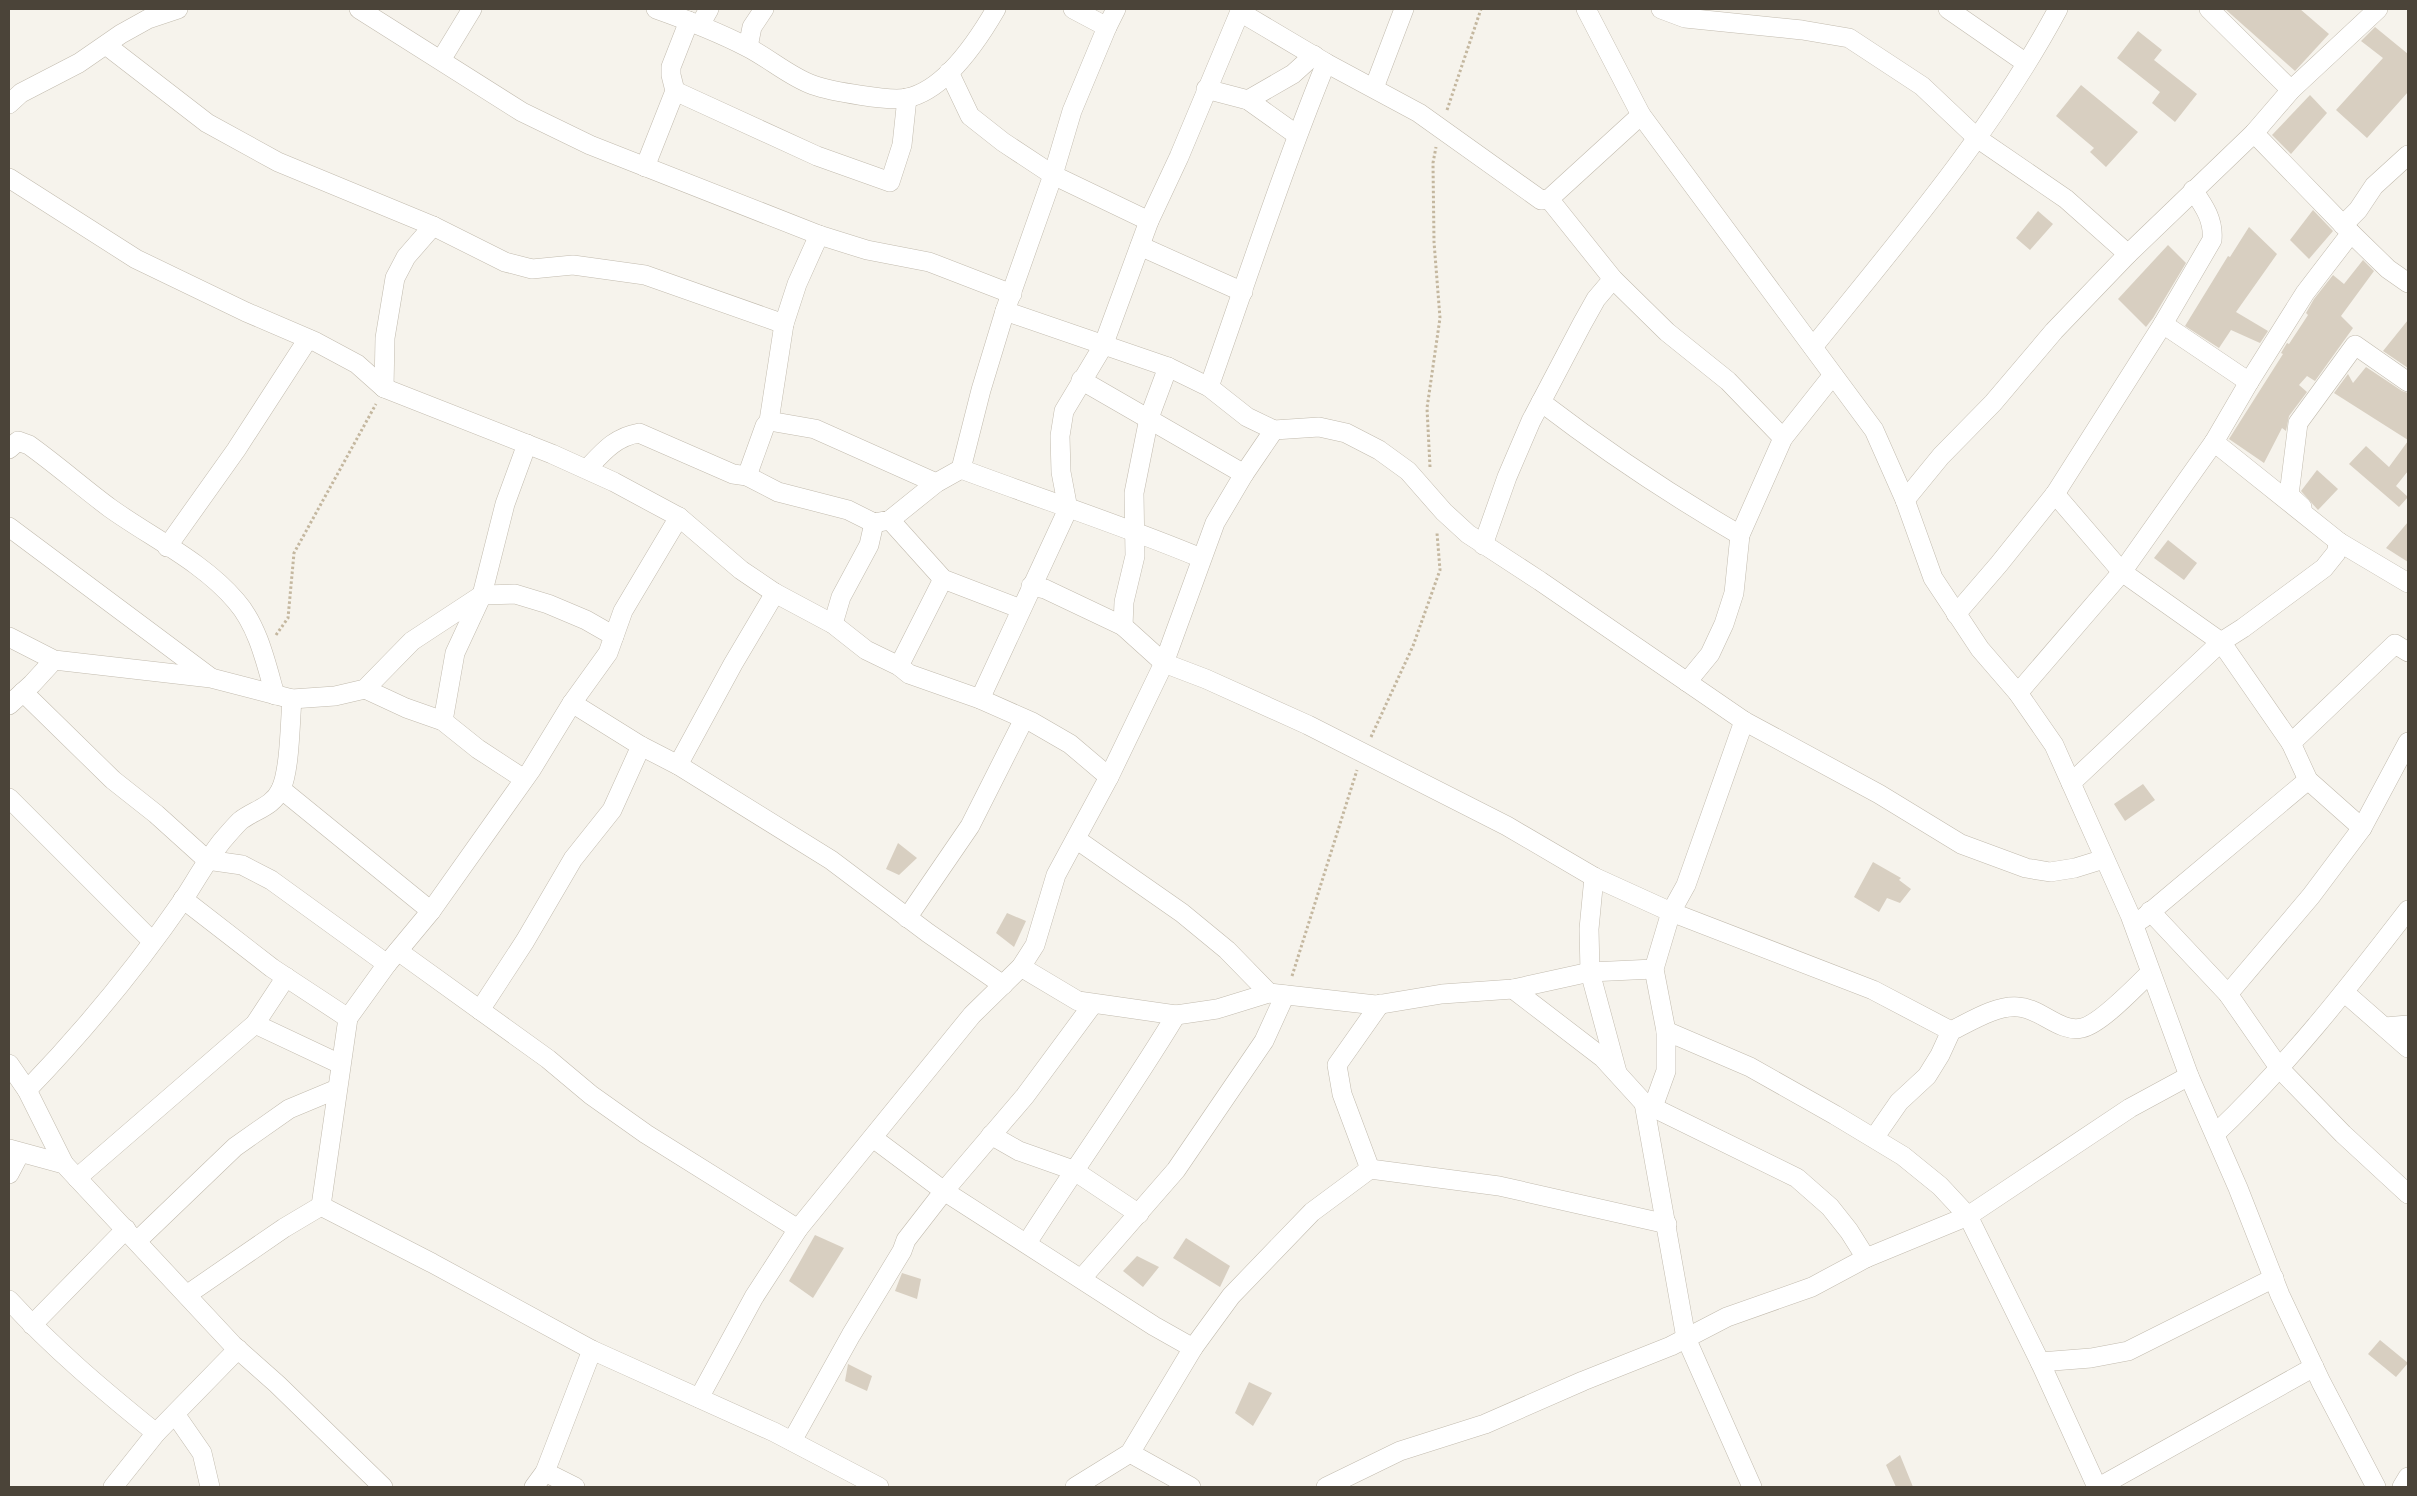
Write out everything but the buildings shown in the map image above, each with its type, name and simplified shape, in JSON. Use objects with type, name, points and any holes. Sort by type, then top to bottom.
[{"type":"street","points":[[9,104],[21,93],[79,63],[148,19],[178,9]]},
{"type":"street","points":[[359,9],[522,112],[590,145],[819,235],[867,250],[929,262],[1103,346],[1168,367],[1208,387],[1248,417],[1274,430],[1319,427],[1346,433],[1379,450],[1408,470],[1435,501],[1468,534],[1744,721],[1879,794],[1961,844],[2026,868],[2050,872],[2075,868],[2104,859]]},
{"type":"street","points":[[441,60],[472,9]]},
{"type":"street","points":[[656,9],[700,18],[813,85],[887,99],[907,98],[933,85],[949,72],[963,60],[982,34],[996,9]]},
{"type":"street","points":[[748,47],[752,27],[764,9]]},
{"type":"street","points":[[1073,9],[1107,27]]},
{"type":"street","points":[[961,470],[981,390],[1053,175],[1072,111],[1116,9]]},
{"type":"street","points":[[1374,88],[1404,9]]},
{"type":"street","points":[[1586,9],[1641,115],[1874,430],[1905,500],[1933,578],[1980,649],[2018,693],[2054,745],[2134,927],[2189,1076],[2274,1278],[2314,1367],[2376,1487]]},
{"type":"street","points":[[1661,9],[1685,18],[1802,30],[1849,38],[1922,86],[1977,138],[2066,199],[2128,254]]},
{"type":"street","points":[[1948,9],[2026,63]]},
{"type":"street","points":[[1813,347],[1899,242],[1977,138],[2026,63],[2058,9]]},
{"type":"street","points":[[2209,9],[2291,90]]},
{"type":"street","points":[[1905,500],[1941,456],[1993,403],[2054,331],[2128,254],[2254,133],[2291,90],[2378,9]]},
{"type":"street","points":[[980,699],[1020,608],[1068,509],[1061,472],[1060,436],[1064,411],[1103,346],[1149,220],[1179,157],[1241,10],[1320,59],[1419,113],[1530,194],[1541,200],[1549,199],[1641,115]]},
{"type":"street","points":[[645,167],[675,91],[671,67],[700,18]]},
{"type":"street","points":[[106,45],[214,128],[278,162],[433,226],[505,262],[532,270],[573,265],[645,275],[784,324]]},
{"type":"street","points":[[1248,100],[1320,59]]},
{"type":"street","points":[[1208,387],[1297,135],[1320,59]]},
{"type":"street","points":[[949,72],[970,116],[1003,142],[1053,175],[1149,220]]},
{"type":"street","points":[[1206,90],[1248,100],[1297,135]]},
{"type":"street","points":[[675,91],[817,156],[890,182],[902,145],[907,98]]},
{"type":"street","points":[[2254,133],[2388,269],[2408,282]]},
{"type":"street","points":[[2018,693],[2122,572],[2214,442],[2249,382],[2374,186],[2408,155]]},
{"type":"street","points":[[9,178],[136,259],[246,312],[308,338],[357,364],[384,388],[587,469],[679,517],[741,570],[775,593],[833,624],[866,650],[899,666],[909,674],[980,699],[1024,719],[1070,744],[1109,777]]},
{"type":"street","points":[[1956,614],[1999,564],[2054,494],[2163,324],[2212,240],[2214,227],[2207,211],[2193,190]]},
{"type":"street","points":[[1549,199],[1612,279],[1667,332],[1728,381],[1783,438]]},
{"type":"street","points":[[384,388],[385,338],[395,278],[406,258],[433,226]]},
{"type":"street","points":[[747,476],[765,426],[769,421],[784,324],[797,284],[819,235]]},
{"type":"street","points":[[1140,246],[1243,292]]},
{"type":"street","points":[[1483,544],[1507,477],[1541,402],[1596,299],[1612,279]]},
{"type":"street","points":[[2163,324],[2249,382]]},
{"type":"street","points":[[167,547],[236,450],[308,338]]},
{"type":"street","points":[[2339,542],[2289,495],[2298,423],[2355,345],[2408,382]]},
{"type":"street","points":[[1122,626],[1124,602],[1135,556],[1134,493],[1149,418],[1168,367]]},
{"type":"street","points":[[1687,682],[1710,654],[1724,624],[1734,593],[1740,535],[1783,438],[1833,375]]},
{"type":"street","points":[[1081,380],[1121,405],[1149,418],[1244,474]]},
{"type":"street","points":[[1541,402],[1616,458],[1683,502],[1740,535]]},
{"type":"street","points":[[769,421],[815,429],[936,483]]},
{"type":"street","points":[[699,1398],[754,1297],[798,1229],[972,1015],[1021,967],[1035,945],[1056,875],[1109,777],[1164,663],[1215,523],[1244,474],[1274,430]]},
{"type":"street","points":[[587,469],[609,445],[625,435],[639,433],[733,474],[747,476],[778,492],[882,521],[943,579],[1020,608]]},
{"type":"street","points":[[9,449],[18,441],[29,445],[110,508],[205,572],[237,601],[253,629],[284,697],[281,788],[272,802],[240,822],[207,860],[183,899],[78,1038],[27,1090]]},
{"type":"street","points":[[2214,442],[2339,542],[2408,583]]},
{"type":"street","points":[[443,721],[455,653],[482,595],[505,504],[527,444]]},
{"type":"street","points":[[833,624],[841,597],[882,521],[936,483],[961,470],[1068,509],[1135,530],[1201,558]]},
{"type":"street","points":[[2054,494],[2122,572],[2221,642],[2291,743],[2308,780],[2362,828]]},
{"type":"street","points":[[321,1206],[348,1018],[393,958],[431,912],[524,779],[572,703],[608,652],[623,611],[679,517]]},
{"type":"street","points":[[9,527],[211,678]]},
{"type":"street","points":[[2071,783],[2221,642],[2324,568],[2336,553],[2339,542]]},
{"type":"street","points":[[899,666],[943,579]]},
{"type":"street","points":[[1032,586],[1045,589],[1122,626],[1164,663],[1257,702],[1362,752],[1507,826],[1594,877],[1671,912],[1837,974],[1873,990],[1951,1031]]},
{"type":"street","points":[[678,765],[733,664],[775,593]]},
{"type":"street","points":[[9,638],[54,660],[211,678],[284,697],[335,696],[366,689],[412,641],[482,595],[515,594],[548,604],[586,620],[614,636]]},
{"type":"street","points":[[2291,743],[2395,644],[2408,652]]},
{"type":"street","points":[[9,705],[54,660]]},
{"type":"street","points":[[366,689],[406,708],[443,721],[478,749],[524,779]]},
{"type":"street","points":[[23,692],[113,780],[156,814],[207,860],[242,865],[271,880],[393,958],[480,1010],[548,1059],[591,1095],[646,1134],[798,1229]]},
{"type":"street","points":[[572,703],[641,746],[678,765],[831,860],[907,918],[1003,985]]},
{"type":"street","points":[[907,918],[970,826],[1024,719]]},
{"type":"street","points":[[1744,721],[1686,885],[1671,912],[1654,969],[1666,1032],[1666,1070],[1649,1105],[1686,1338],[1752,1487]]},
{"type":"street","points":[[2228,994],[2311,896],[2362,828],[2408,742]]},
{"type":"street","points":[[480,1010],[525,941],[573,859],[612,810],[641,746]]},
{"type":"street","points":[[2134,927],[2150,911],[2308,780]]},
{"type":"street","points":[[281,788],[431,912]]},
{"type":"street","points":[[9,798],[152,941]]},
{"type":"street","points":[[1076,839],[1182,913],[1277,994]]},
{"type":"street","points":[[1594,877],[1589,930],[1590,972],[1618,1073]]},
{"type":"street","points":[[183,899],[286,977],[348,1018]]},
{"type":"street","points":[[2214,1134],[2280,1069],[2344,992],[2408,910]]},
{"type":"street","points":[[2150,911],[2228,994],[2280,1069],[2343,1134],[2408,1194]]},
{"type":"street","points":[[1021,967],[1078,1001],[1176,1015],[1217,1009],[1277,994],[1380,1004],[1442,994],[1513,989],[1590,972],[1654,969]]},
{"type":"street","points":[[1874,1138],[1900,1102],[1927,1076],[1940,1055],[1951,1031],[1986,1015],[2013,1007],[2030,1009],[2064,1027],[2083,1028],[2091,1026],[2150,973]]},
{"type":"street","points":[[78,1178],[255,1024],[286,977]]},
{"type":"street","points":[[1513,989],[1603,1058],[1649,1105],[1796,1178],[1830,1207],[1849,1231],[1866,1258]]},
{"type":"street","points":[[2344,992],[2408,1048]]},
{"type":"street","points":[[1082,1278],[1176,1170],[1220,1102],[1242,1076],[1264,1041],[1277,994]]},
{"type":"street","points":[[792,1441],[902,1251],[906,1240],[944,1191],[1025,1096],[1092,1004]]},
{"type":"street","points":[[1370,1169],[1342,1094],[1337,1065],[1380,1004]]},
{"type":"street","points":[[1028,1243],[1073,1170],[1136,1082],[1176,1015]]},
{"type":"street","points":[[255,1024],[340,1064]]},
{"type":"street","points":[[2385,1027],[2408,1025]]},
{"type":"street","points":[[1666,1032],[1750,1067],[1903,1156],[1940,1186],[1968,1216],[2040,1362],[2098,1487],[2314,1367]]},
{"type":"street","points":[[9,1064],[27,1090],[64,1164],[238,1349],[277,1384],[381,1487]]},
{"type":"street","points":[[1326,1487],[1400,1450],[1485,1424],[1686,1338],[1727,1317],[1812,1287],[1866,1258],[1968,1216],[2130,1108],[2189,1076]]},
{"type":"street","points":[[32,1325],[132,1235],[235,1147],[289,1109],[337,1089]]},
{"type":"street","points":[[991,1135],[1018,1151],[1073,1170],[1139,1214]]},
{"type":"street","points":[[873,1138],[944,1191],[1028,1243],[1154,1326],[1193,1348]]},
{"type":"street","points":[[9,1174],[14,1151],[64,1164]]},
{"type":"street","points":[[1074,1487],[1130,1454],[1193,1348],[1231,1296],[1312,1212],[1370,1169],[1499,1186],[1667,1224]]},
{"type":"street","points":[[923,1174],[960,1172]]},
{"type":"street","points":[[188,1294],[284,1228],[321,1206]]},
{"type":"street","points":[[321,1206],[432,1263],[592,1350],[792,1441],[879,1487]]},
{"type":"street","points":[[2040,1362],[2091,1358],[2128,1350],[2274,1278]]},
{"type":"street","points":[[9,1300],[32,1325],[88,1378],[156,1433]]},
{"type":"street","points":[[113,1487],[156,1433],[238,1349]]},
{"type":"street","points":[[534,1487],[544,1472],[592,1350]]},
{"type":"street","points":[[175,1414],[202,1453],[210,1487]]},
{"type":"street","points":[[1130,1454],[1191,1487]]},
{"type":"street","points":[[544,1472],[575,1487]]},
{"type":"street","points":[[2402,1487],[2408,1478]]},
{"type":"path","points":[[1277,994],[1300,956],[1362,752],[1374,732],[1413,646],[1440,570],[1435,501],[1430,477],[1427,408],[1440,318],[1434,242],[1433,163],[1440,128],[1480,9]]},
{"type":"path","points":[[264,655],[288,618],[294,553],[352,452],[384,388]]}]
